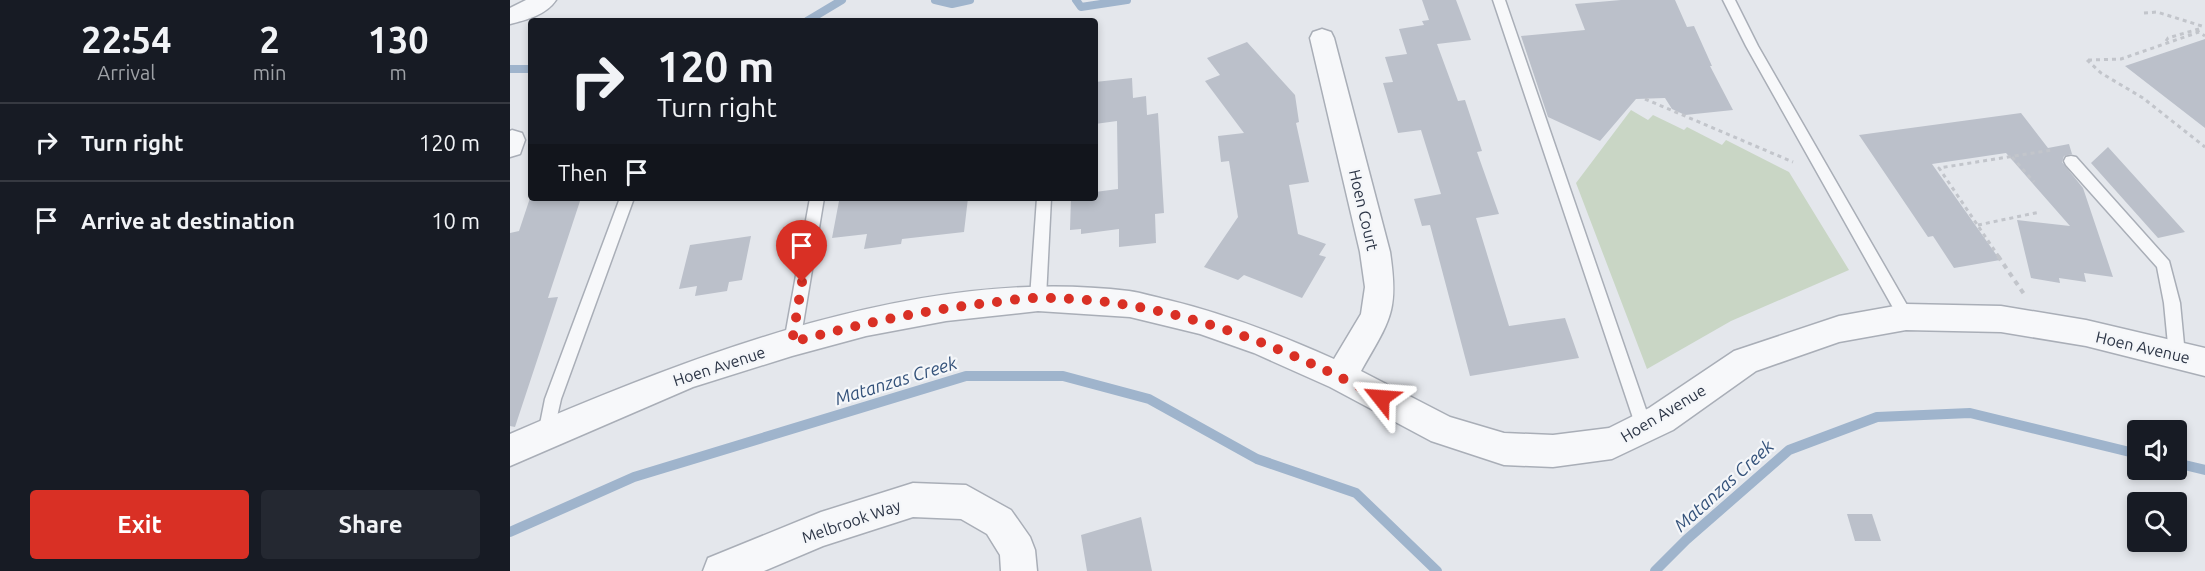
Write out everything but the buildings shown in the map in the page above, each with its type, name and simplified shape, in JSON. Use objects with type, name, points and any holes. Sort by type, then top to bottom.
[{"type":"street","points":[[510,16],[525,12],[544,0]]},
{"type":"street","name":"Hoen Court","points":[[1322,38],[1375,252],[1380,287],[1376,316],[1341,377]]},
{"type":"street","name":"Hoen Avenue","points":[[510,450],[688,375],[792,342],[866,323],[946,308],[1038,298],[1130,304],[1200,321],[1263,342],[1341,377],[1443,430],[1504,449],[1553,451],[1612,443],[1661,418],[1745,361],[1839,328],[1906,317],[2001,319],[2086,333],[2191,358]]},
{"type":"street","name":"Melbrook Way","points":[[721,571],[821,529],[913,500],[966,502],[999,522],[1017,550],[1019,571]]},
{"type":"lane","points":[[1499,0],[1644,427]]},
{"type":"lane","points":[[1729,0],[1906,317]]},
{"type":"lane","points":[[2071,161],[2164,265],[2191,358]]},
{"type":"lane","points":[[546,434],[553,399],[626,201]]},
{"type":"lane","points":[[792,342],[816,201]]},
{"type":"lane","points":[[1038,298],[1044,201]]},
{"type":"path","points":[[2144,14],[2157,12],[2204,27]]},
{"type":"path","points":[[2188,23],[2188,32]]},
{"type":"path","points":[[2170,42],[2166,41],[2168,38],[2204,27]]},
{"type":"path","points":[[2205,36],[2199,32],[2121,58],[2087,60],[2100,73],[2143,98],[2205,147]]},
{"type":"path","points":[[1645,99],[1826,176]]},
{"type":"path","points":[[2024,294],[1939,168],[2060,150]]},
{"type":"path","points":[[2012,157],[2034,182]]},
{"type":"path","points":[[1978,225],[2040,212]]},
{"type":"green space","points":[[1631,110],[1648,120],[1653,115],[1684,130],[1687,127],[1722,145],[1726,140],[1789,172],[1849,270],[1731,321],[1647,369],[1576,183]]},
{"type":"waterway","points":[[812,18],[842,0]]},
{"type":"waterway","points":[[935,0],[952,4],[970,0]]},
{"type":"waterway","points":[[1076,0],[1081,7],[1127,0]]},
{"type":"waterway","points":[[510,69],[528,69]]},
{"type":"waterway","name":"Matanzas Creek","points":[[510,532],[634,477],[966,376],[1063,376],[1149,399],[1257,459],[1356,493],[1437,571]]},
{"type":"waterway","name":"Matanzas Creek","points":[[1655,571],[1686,540],[1789,450],[1877,417],[1970,413],[2127,451]]},
{"type":"waterway","name":"Matanzas Creek","points":[[2187,466],[2205,470]]},
{"type":"route","points":[[802,282],[792,342],[866,323],[946,308],[1038,298],[1130,304],[1200,321],[1263,342],[1341,377],[1381,398]]}]
